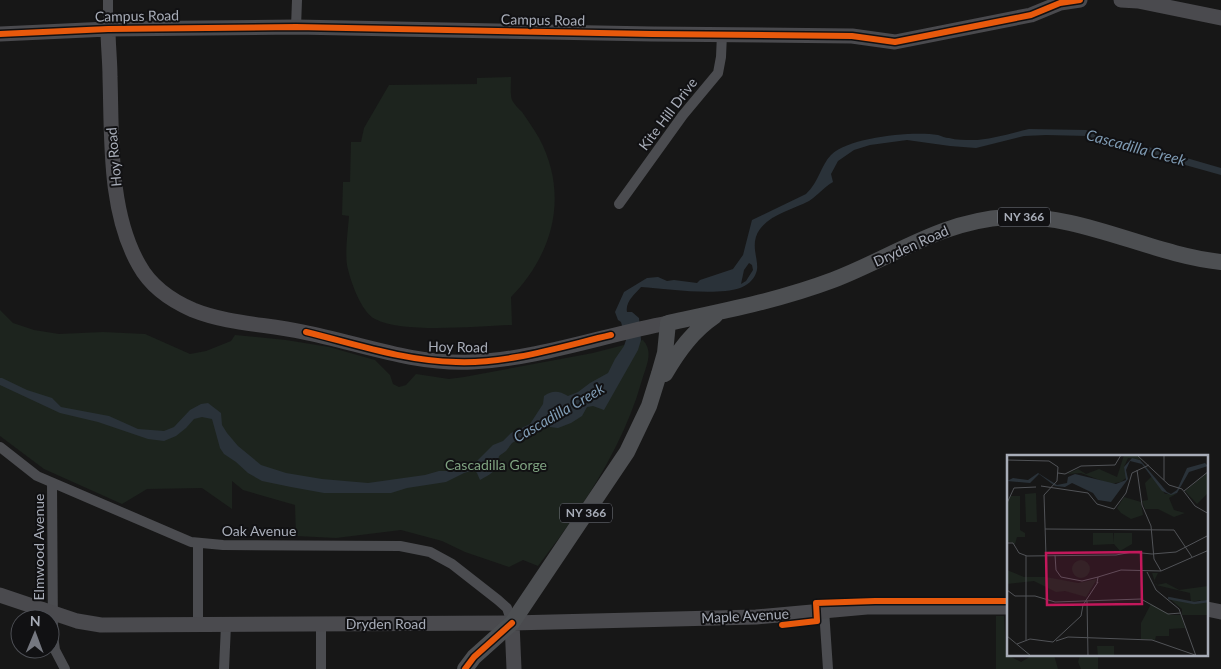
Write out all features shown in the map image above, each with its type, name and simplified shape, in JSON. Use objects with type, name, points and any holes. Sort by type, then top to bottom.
[{"type":"main road","name":"Dryden Road","points":[[651,399],[665,353],[668,323],[767,300],[824,283],[866,266],[934,233],[982,220],[1007,217],[1056,219],[1082,224],[1160,249],[1221,262]]},
{"type":"main road","name":"Dryden Road","points":[[512,623],[627,452],[651,399],[683,345],[696,330],[721,311]]},
{"type":"main road","name":"NY 366","points":[[465,669],[474,657],[512,623]]},
{"type":"street","points":[[108,0],[108,28]]},
{"type":"street","points":[[296,27],[297,0]]},
{"type":"street","name":"Campus Road","points":[[0,34],[108,28],[296,27],[856,36],[899,42],[1031,15],[1060,3],[1080,0]]},
{"type":"street","points":[[1121,0],[1138,1],[1221,18]]},
{"type":"street","name":"Hoy Road","points":[[108,28],[116,194],[127,237],[139,265],[155,287],[166,296],[193,310],[219,318],[240,323],[286,328],[404,357],[438,361],[473,362],[506,359],[668,323]]},
{"type":"street","name":"Kite Hill Drive","points":[[619,204],[683,115],[718,73],[722,34]]},
{"type":"street","name":"Oak Avenue","points":[[0,447],[37,476],[183,540],[198,544],[400,546],[418,549],[440,557],[452,564],[498,600],[507,608],[512,623]]},
{"type":"street","name":"Elmwood Avenue","points":[[52,483],[53,609]]},
{"type":"street","points":[[198,544],[198,624]]},
{"type":"street","name":"Dryden Road","points":[[0,595],[44,609]]},
{"type":"street","name":"Maple Avenue","points":[[512,623],[756,617],[824,610],[896,606],[1007,607]]},
{"type":"street","points":[[1208,609],[1221,612]]},
{"type":"street","points":[[824,610],[828,669]]},
{"type":"street","name":"Dryden Road","points":[[60,615],[77,621],[101,625],[512,623]]},
{"type":"street","points":[[512,623],[514,669]]},
{"type":"street","points":[[224,669],[226,624]]},
{"type":"street","points":[[321,624],[321,669]]},
{"type":"green space","points":[[511,77],[512,100],[537,135],[548,159],[555,201],[547,242],[526,280],[511,297],[512,325],[422,328],[388,324],[375,319],[365,310],[361,303],[353,287],[347,265],[346,247],[349,216],[342,215],[343,182],[350,182],[351,142],[361,142],[364,128],[389,85],[477,84],[477,78]]},
{"type":"green space","name":"Cascadilla Gorge","points":[[0,310],[13,323],[34,330],[59,334],[103,332],[145,334],[190,354],[206,351],[231,341],[235,335],[329,347],[375,360],[390,375],[393,384],[399,387],[406,385],[416,374],[449,379],[464,377],[593,353],[643,340],[649,354],[634,405],[624,430],[599,478],[570,523],[538,566],[523,560],[509,567],[465,552],[442,541],[401,530],[336,538],[296,536],[295,505],[243,490],[232,481],[232,509],[202,488],[147,489],[122,504],[44,469],[0,436]]},
{"type":"green space","points":[[996,616],[1004,616],[1007,656],[1021,662],[1031,656],[1054,656],[1058,669],[996,669]]},
{"type":"green space","points":[[1080,656],[1098,656],[1098,669],[1081,669],[1078,662]]},
{"type":"water","name":"Cascadilla Creek","points":[[1029,129],[1086,130],[1113,141],[1152,148],[1221,168],[1221,175],[1178,163],[1137,148],[1115,147],[1088,136],[1024,136],[976,148],[907,140],[870,145],[854,150],[838,161],[831,174],[833,182],[809,201],[770,219],[760,229],[755,241],[756,273],[745,286],[718,292],[641,287],[631,298],[627,308],[627,312],[632,312],[639,318],[641,340],[638,350],[604,410],[593,406],[587,407],[582,416],[571,423],[558,428],[543,426],[531,432],[512,443],[499,456],[497,466],[493,471],[480,480],[474,470],[446,482],[407,488],[391,493],[324,493],[291,487],[262,481],[248,473],[224,454],[220,448],[212,419],[202,417],[194,419],[176,436],[164,441],[148,439],[98,422],[60,413],[0,385],[0,378],[2,378],[27,390],[52,398],[61,407],[109,416],[138,429],[164,431],[174,427],[190,410],[201,404],[208,403],[221,413],[222,425],[238,446],[261,465],[286,473],[322,479],[368,483],[425,475],[439,471],[450,471],[477,461],[493,445],[503,441],[511,433],[530,424],[543,404],[544,396],[556,392],[568,396],[578,392],[608,373],[626,340],[621,322],[618,320],[615,312],[624,292],[647,278],[658,277],[667,281],[697,283],[700,280],[733,269],[743,255],[752,220],[806,194],[831,155],[840,149],[866,140],[898,135],[927,134],[946,138],[979,140]],"holes":[[[749,263],[752,265],[753,270],[746,281],[741,284],[744,270]]]},
{"type":"cycle path","points":[[0,34],[108,29],[296,27],[852,36],[895,42],[1031,15],[1060,3],[1080,0]]},
{"type":"cycle path","points":[[306,332],[418,359],[456,362],[514,358],[611,335]]},
{"type":"cycle path","points":[[782,625],[817,621],[816,603],[1007,601]]},
{"type":"cycle path","points":[[465,669],[474,657],[512,623]]}]
